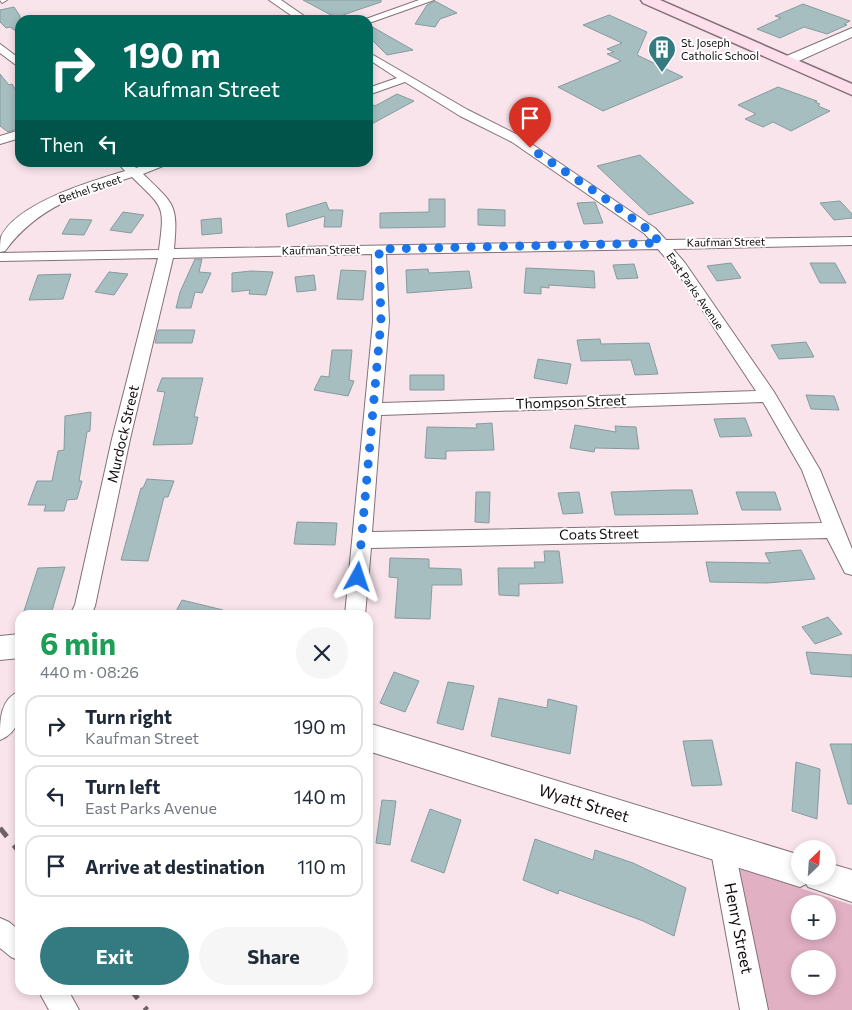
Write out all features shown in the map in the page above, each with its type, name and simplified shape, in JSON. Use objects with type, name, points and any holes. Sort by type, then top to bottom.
[{"type":"main road","points":[[648,0],[852,90]]},
{"type":"street","points":[[274,0],[297,15]]},
{"type":"street","points":[[373,18],[429,0]]},
{"type":"street","points":[[787,61],[852,32]]},
{"type":"street","points":[[0,47],[15,60]]},
{"type":"street","name":"East Parks Avenue","points":[[373,58],[464,113],[516,139],[650,231],[680,266],[768,396],[811,470],[850,561]]},
{"type":"street","points":[[0,66],[15,64]]},
{"type":"street","points":[[373,90],[407,78]]},
{"type":"street","points":[[0,140],[15,136]]},
{"type":"street","name":"Murdock Street","points":[[83,610],[121,440],[167,253],[170,210],[166,203],[128,167]]},
{"type":"street","name":"Bethel Street","points":[[0,248],[12,229],[47,204],[71,194],[153,167]]},
{"type":"street","name":"Kaufman Street","points":[[0,257],[660,243],[852,241]]},
{"type":"street","points":[[355,610],[381,321],[379,249]]},
{"type":"street","name":"Thompson Street","points":[[373,409],[768,396]]},
{"type":"street","name":"Coats Street","points":[[362,540],[836,530]]},
{"type":"street","points":[[0,648],[15,646]]},
{"type":"street","points":[[0,729],[15,707]]},
{"type":"street","name":"Wyatt Street","points":[[373,739],[791,868]]},
{"type":"street","name":"Henry Street","points":[[722,846],[742,940],[754,1010]]},
{"type":"street","points":[[836,881],[852,886]]},
{"type":"street","points":[[0,931],[15,944]]},
{"type":"street","points":[[55,995],[65,1010]]},
{"type":"shaded area","points":[[742,869],[821,895],[791,895],[791,940],[836,940],[836,900],[852,905],[852,1010],[764,1010],[736,870]]},
{"type":"building","points":[[303,0],[381,0],[381,2],[343,15],[331,15]]},
{"type":"building","points":[[435,1],[457,13],[440,19],[435,27],[415,24],[427,5]]},
{"type":"building","points":[[803,4],[850,21],[844,24],[847,25],[827,34],[804,27],[780,38],[757,29],[781,18],[775,16]]},
{"type":"building","points":[[14,7],[19,15],[15,15],[15,30],[10,27],[6,28],[0,22],[0,10]]},
{"type":"building","points":[[609,15],[647,32],[637,55],[683,77],[603,111],[558,87],[621,61],[607,54],[614,52],[607,49],[622,43],[583,25]]},
{"type":"building","points":[[373,27],[413,50],[387,55],[373,41]]},
{"type":"building","points":[[0,74],[15,89],[15,130],[8,132],[0,126]]},
{"type":"building","points":[[778,87],[817,101],[815,102],[820,104],[818,106],[830,111],[791,131],[773,122],[763,127],[745,119],[756,114],[738,105]]},
{"type":"building","points":[[397,94],[414,101],[373,123],[373,105],[375,106]]},
{"type":"building","points":[[640,155],[694,203],[649,215],[597,166]]},
{"type":"building","points":[[429,199],[445,199],[445,227],[380,228],[380,213],[429,212]]},
{"type":"building","points":[[840,201],[852,214],[852,218],[834,220],[820,203]]},
{"type":"building","points":[[326,202],[329,210],[343,210],[341,227],[324,227],[325,216],[288,227],[286,214]]},
{"type":"building","points":[[595,202],[603,223],[584,224],[577,203]]},
{"type":"building","points":[[478,209],[505,210],[505,226],[478,225]]},
{"type":"building","points":[[123,212],[144,215],[131,233],[110,230]]},
{"type":"building","points":[[221,218],[222,233],[202,235],[201,220]]},
{"type":"building","points":[[70,219],[92,220],[84,235],[62,234]]},
{"type":"building","points":[[195,259],[202,259],[199,272],[211,273],[202,293],[195,292],[191,308],[176,308],[180,292]]},
{"type":"building","points":[[731,263],[741,278],[717,281],[707,266]]},
{"type":"building","points":[[810,263],[835,263],[846,283],[820,283]]},
{"type":"building","points":[[634,264],[638,278],[617,279],[613,265]]},
{"type":"building","points":[[526,268],[594,271],[595,288],[549,285],[549,288],[541,287],[541,294],[524,293]]},
{"type":"building","points":[[428,269],[429,273],[469,271],[472,288],[407,293],[406,270]]},
{"type":"building","points":[[341,270],[366,271],[363,300],[337,299]]},
{"type":"building","points":[[251,271],[273,272],[266,295],[249,294],[250,290],[232,292],[232,273]]},
{"type":"building","points":[[109,272],[128,274],[114,295],[95,292]]},
{"type":"building","points":[[71,274],[63,299],[29,300],[38,275]]},
{"type":"building","points":[[314,275],[316,290],[297,292],[295,277]]},
{"type":"building","points":[[158,330],[195,330],[192,343],[155,343]]},
{"type":"building","points":[[600,339],[601,344],[649,343],[658,374],[635,375],[631,360],[581,361],[577,340]]},
{"type":"building","points":[[806,342],[814,357],[779,359],[771,345]]},
{"type":"building","points":[[332,350],[352,350],[349,380],[354,381],[348,396],[314,390],[321,376],[329,377]]},
{"type":"building","points":[[538,359],[571,364],[567,384],[534,378]]},
{"type":"building","points":[[410,375],[444,375],[444,390],[410,390]]},
{"type":"building","points":[[162,378],[203,378],[194,417],[198,417],[192,444],[153,445],[165,392],[157,391]]},
{"type":"building","points":[[806,395],[834,396],[839,410],[811,409]]},
{"type":"building","points":[[91,412],[90,431],[87,432],[79,481],[82,481],[77,499],[67,500],[64,511],[44,511],[46,505],[28,505],[37,481],[52,481],[58,451],[64,450],[65,416]]},
{"type":"building","points":[[745,418],[752,436],[720,437],[714,419]]},
{"type":"building","points":[[492,423],[494,450],[446,451],[446,459],[425,458],[427,427],[477,428],[476,424]]},
{"type":"building","points":[[575,425],[616,432],[615,426],[636,427],[639,449],[595,448],[594,452],[570,448]]},
{"type":"building","points":[[147,479],[174,481],[168,497],[164,497],[148,561],[121,560],[141,488],[143,488]]},
{"type":"building","points":[[692,490],[698,514],[615,515],[611,492]]},
{"type":"building","points":[[476,492],[490,492],[489,523],[475,522]]},
{"type":"building","points":[[579,492],[583,513],[563,514],[558,493]]},
{"type":"building","points":[[736,492],[775,492],[781,510],[742,510]]},
{"type":"building","points":[[297,522],[337,523],[335,545],[294,544]]},
{"type":"building","points":[[801,550],[815,579],[767,583],[710,582],[706,562],[770,563],[765,553]]},
{"type":"building","points":[[544,551],[559,551],[563,583],[519,584],[519,596],[499,595],[498,568],[535,568],[534,562],[545,562]]},
{"type":"building","points":[[390,558],[429,559],[429,568],[461,569],[462,585],[432,585],[430,619],[395,618],[398,578],[389,577]]},
{"type":"building","points":[[65,567],[52,610],[24,610],[38,568]]},
{"type":"building","points":[[182,600],[223,610],[177,610]]},
{"type":"building","points":[[828,617],[842,634],[815,644],[802,627]]},
{"type":"building","points":[[806,652],[852,655],[852,677],[811,674]]},
{"type":"building","points":[[394,672],[419,681],[405,712],[380,703]]},
{"type":"building","points":[[448,682],[474,686],[463,730],[437,723]]},
{"type":"building","points":[[499,698],[547,708],[548,699],[577,706],[570,754],[491,736]]},
{"type":"building","points":[[712,740],[722,785],[692,786],[683,741]]},
{"type":"building","points":[[830,744],[852,744],[852,804],[848,804]]},
{"type":"building","points":[[796,762],[820,769],[817,819],[792,811]]},
{"type":"building","points":[[382,800],[396,801],[390,845],[376,843]]},
{"type":"building","points":[[430,809],[461,820],[444,873],[411,861]]},
{"type":"building","points":[[535,839],[593,860],[595,850],[633,863],[686,888],[674,936],[643,921],[559,890],[558,894],[523,880]]},
{"type":"railway","points":[[0,828],[15,847]]},
{"type":"railway","points":[[135,995],[147,1010]]},
{"type":"place","name":"St. Joseph Catholic School","points":[[662,73]]},
{"type":"route","points":[[358,577],[381,321],[379,249],[660,243],[650,231],[530,148]]}]
